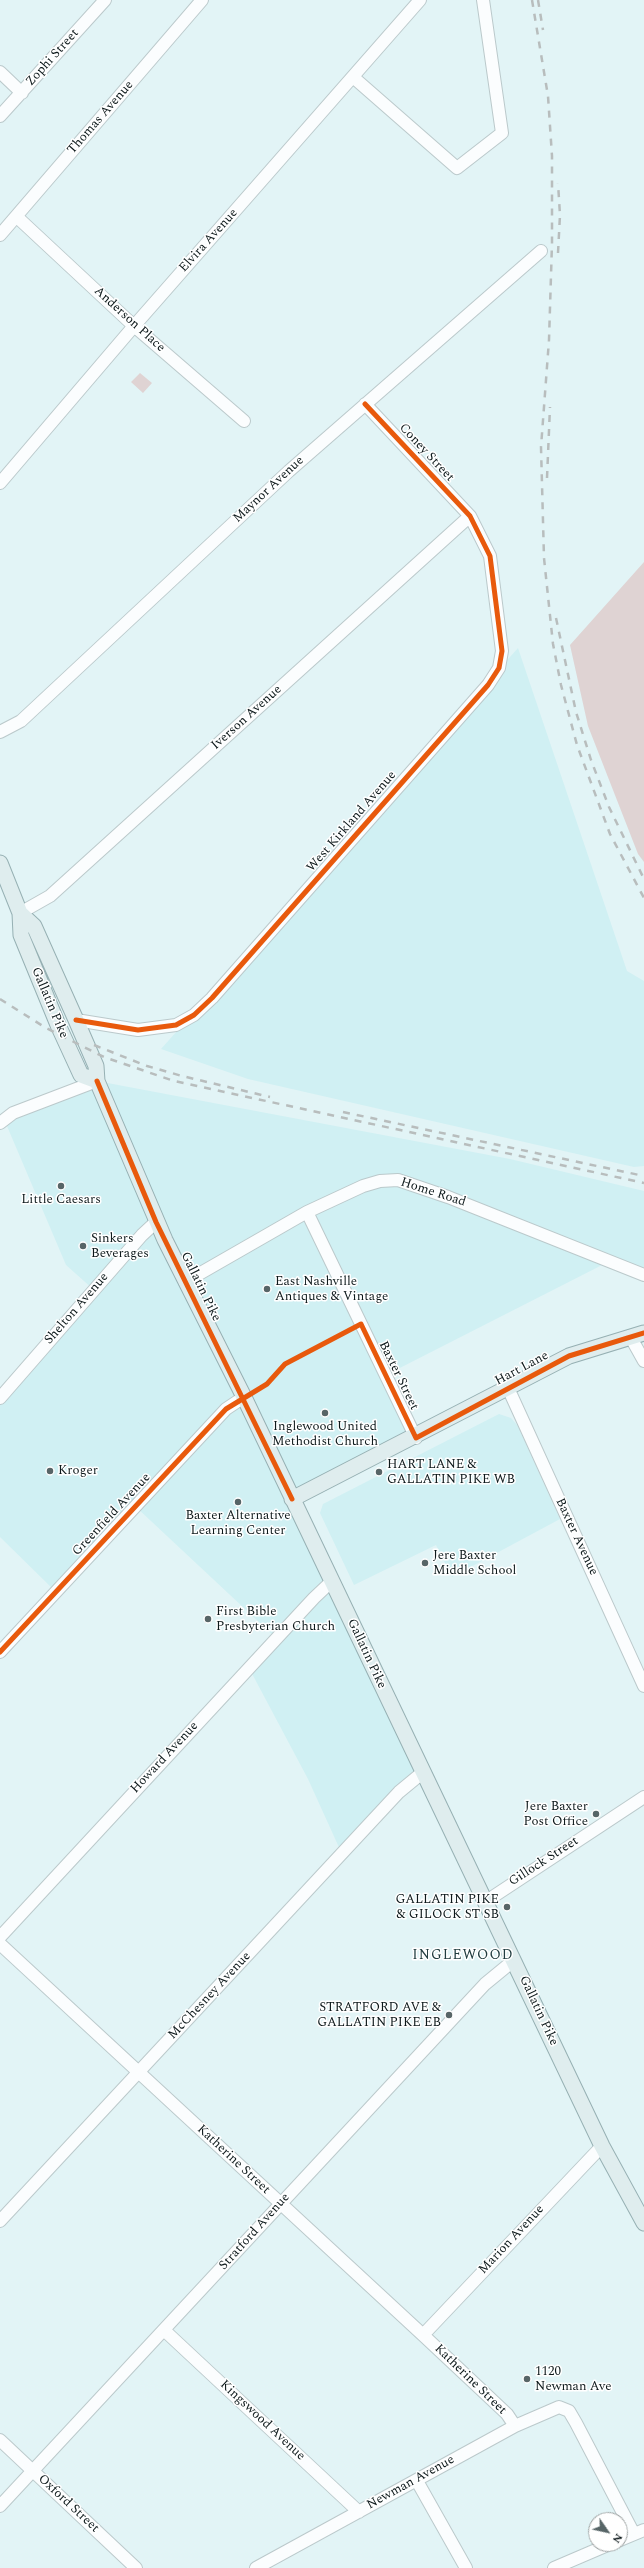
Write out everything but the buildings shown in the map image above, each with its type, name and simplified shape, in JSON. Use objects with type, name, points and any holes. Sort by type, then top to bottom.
[{"type":"main road","name":"Gallatin Pike","points":[[0,863],[20,913],[21,935],[58,1025],[81,1075],[96,1081]]},
{"type":"main road","name":"Gallatin Pike","points":[[20,913],[34,926],[76,1020],[96,1066],[96,1081],[156,1222],[244,1397],[422,1773],[602,2146],[643,2219]]},
{"type":"main road","name":"Hart Lane","points":[[292,1499],[416,1438],[569,1356],[637,1335]]},
{"type":"street","name":"Zophi Street","points":[[0,116],[105,0]]},
{"type":"street","name":"Thomas Avenue","points":[[0,235],[202,0]]},
{"type":"street","name":"Elvira Avenue","points":[[0,483],[134,326],[420,0]]},
{"type":"street","points":[[353,77],[457,168],[502,132],[483,0]]},
{"type":"street","points":[[0,72],[22,93]]},
{"type":"street","name":"Anderson Place","points":[[16,217],[134,326],[244,421]]},
{"type":"street","name":"Maynor Avenue","points":[[0,732],[21,721],[289,471],[541,251]]},
{"type":"street","name":"Coney Street","points":[[365,404],[470,516]]},
{"type":"street","name":"Iverson Avenue","points":[[20,913],[50,896],[470,516]]},
{"type":"street","name":"West Kirkland Avenue","points":[[76,1020],[138,1030],[176,1025],[194,1015],[217,992],[488,685],[498,668],[502,650],[490,556],[470,516]]},
{"type":"street","points":[[0,1123],[12,1113],[96,1081]]},
{"type":"street","name":"Home Road","points":[[185,1282],[307,1212],[364,1186],[380,1181],[398,1180],[448,1197],[644,1274]]},
{"type":"street","name":"Baxter Street","points":[[307,1212],[416,1438]]},
{"type":"street","name":"Shelton Avenue","points":[[0,1398],[142,1235],[156,1222]]},
{"type":"street","points":[[637,1335],[644,1361]]},
{"type":"street","name":"Baxter Avenue","points":[[508,1388],[644,1686]]},
{"type":"street","name":"Greenfield Avenue","points":[[0,1652],[226,1409],[244,1397]]},
{"type":"street","name":"Howard Avenue","points":[[0,1937],[309,1603],[332,1581]]},
{"type":"street","name":"McChesney Avenue","points":[[0,2221],[399,1792],[422,1773]]},
{"type":"street","name":"Gillock Street","points":[[485,1902],[644,1797]]},
{"type":"street","name":"Katherine Street","points":[[0,1944],[423,2335],[507,2414],[515,2426]]},
{"type":"street","name":"Stratford Avenue","points":[[0,2506],[165,2331],[280,2204],[485,1984],[514,1961]]},
{"type":"street","name":"Marion Avenue","points":[[423,2335],[602,2146]]},
{"type":"street","name":"Kingswood Avenue","points":[[165,2331],[359,2512]]},
{"type":"street","name":"Newman Avenue","points":[[256,2568],[515,2426],[559,2407],[569,2411],[639,2532]]},
{"type":"street","name":"Oxford Street","points":[[0,2440],[136,2568]]},
{"type":"street","points":[[417,2480],[466,2568]]},
{"type":"street","points":[[628,2537],[639,2532]]},
{"type":"street","points":[[554,2568],[591,2552]]},
{"type":"shaded area","points":[[140,373],[152,383],[143,393],[131,382]]},
{"type":"shaded area","points":[[644,562],[644,862],[638,854],[588,726],[570,645]]},
{"type":"shaded area","points":[[518,648],[627,971],[644,981],[644,1166],[634,1167],[248,1079],[161,1049]]},
{"type":"shaded area","points":[[97,1081],[510,1159],[644,1191],[644,1275],[610,1261],[386,1375],[416,1438],[292,1499],[422,1773],[342,1854],[308,1779],[249,1668],[276,1638],[136,1507],[56,1592],[0,1537],[0,1398],[94,1290],[66,1265],[4,1119]]},
{"type":"shaded area","points":[[499,1414],[511,1418],[518,1426],[560,1519],[452,1577],[436,1545],[354,1585],[320,1513],[323,1504]]},
{"type":"railway","points":[[532,0],[548,96],[552,156],[552,243],[549,340],[541,447],[544,558],[553,644],[561,685],[577,745],[610,834],[644,898]]},
{"type":"railway","points":[[538,0],[543,30]]},
{"type":"railway","points":[[558,183],[560,215],[558,253]]},
{"type":"railway","points":[[547,478],[550,407]]},
{"type":"railway","points":[[556,618],[576,712],[591,760],[609,807],[644,879]]},
{"type":"railway","points":[[0,999],[46,1028],[104,1057],[174,1081],[644,1183]]},
{"type":"railway","points":[[94,1045],[147,1066],[270,1097]]},
{"type":"railway","points":[[343,1112],[644,1176]]},
{"type":"cycle path","points":[[76,1020],[138,1030],[176,1025],[194,1015],[212,998],[488,685],[499,668],[502,651],[490,556],[470,516],[365,404]]},
{"type":"cycle path","points":[[97,1081],[156,1222],[292,1499]]},
{"type":"cycle path","points":[[0,1652],[226,1409],[267,1384],[285,1364],[361,1324],[416,1438],[569,1356],[644,1333]]},
{"type":"place","name":"Little Caesars","points":[[61,1186]]},
{"type":"place","name":"Sinkers Beverages","points":[[83,1246]]},
{"type":"place","name":"East Nashville Antiques & Vintage","points":[[267,1289]]},
{"type":"place","name":"Inglewood United Methodist Church","points":[[325,1413]]},
{"type":"place","name":"Kroger","points":[[50,1471]]},
{"type":"place","name":"HART LANE & GALLATIN PIKE WB","points":[[379,1472]]},
{"type":"place","name":"Baxter Alternative Learning Center","points":[[238,1502]]},
{"type":"place","name":"Jere Baxter Middle School","points":[[425,1563]]},
{"type":"place","name":"First Bible Presbyterian Church","points":[[208,1619]]},
{"type":"place","name":"Jere Baxter Post Office","points":[[596,1814]]},
{"type":"place","name":"GALLATIN PIKE & GILOCK ST SB","points":[[507,1907]]},
{"type":"place","name":"STRATFORD AVE & GALLATIN PIKE EB","points":[[449,2015]]},
{"type":"place","name":"1120 Newman Ave","points":[[527,2379]]},
{"type":"district","name":"INGLEWOOD","points":[[463,1956]]}]
